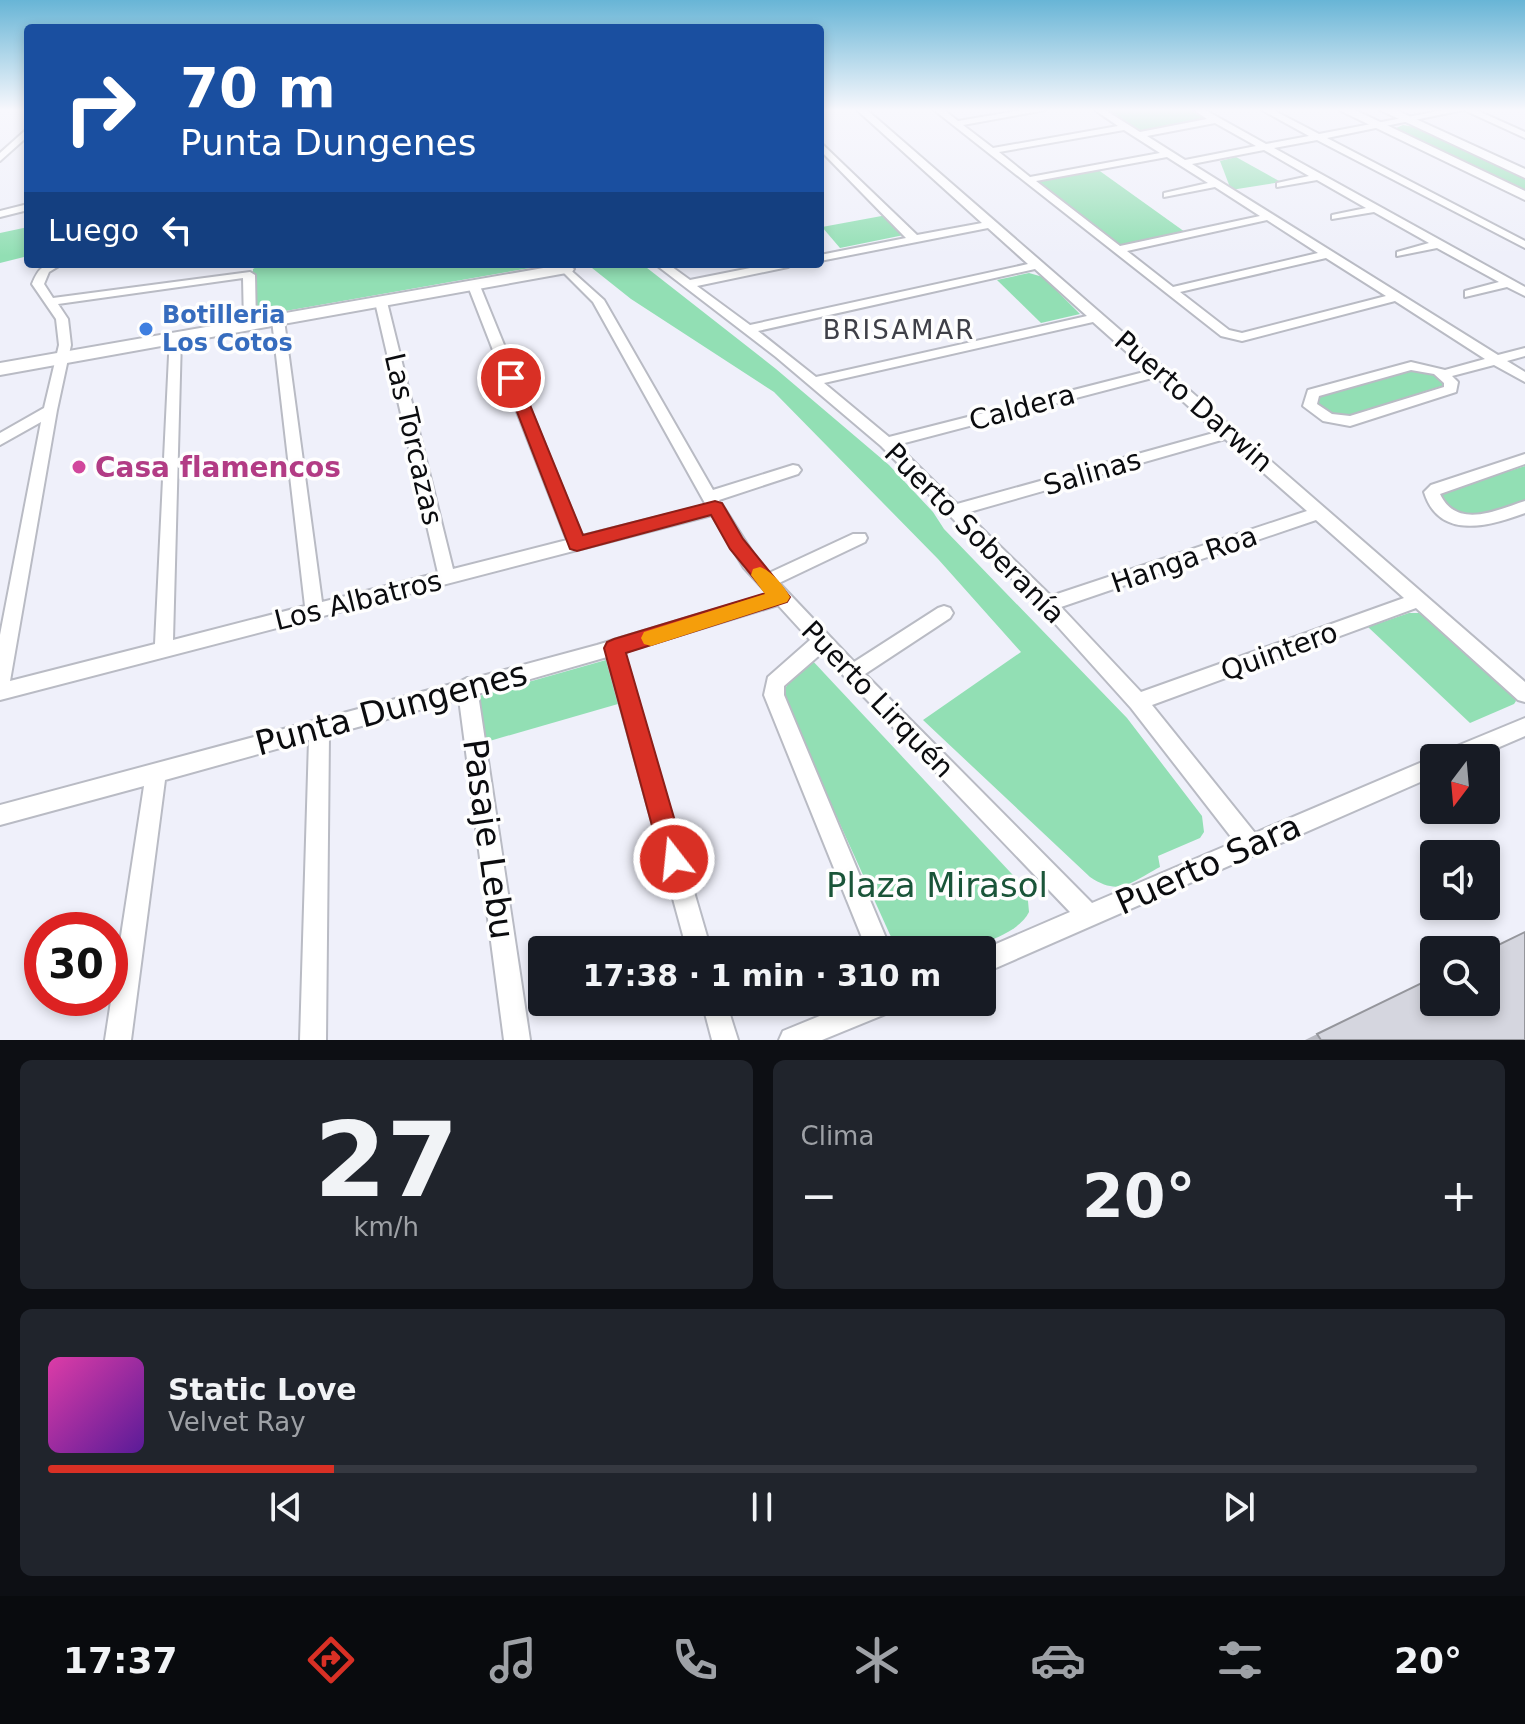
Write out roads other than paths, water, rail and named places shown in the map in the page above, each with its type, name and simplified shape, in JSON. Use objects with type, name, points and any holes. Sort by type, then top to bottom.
[{"type":"street","points":[[834,159],[914,239]]},
{"type":"street","name":"Puerto Darwin","points":[[916,159],[1525,694]]},
{"type":"street","points":[[1001,159],[1220,330],[1242,337],[1397,297]]},
{"type":"street","points":[[1028,180],[1144,159]]},
{"type":"street","points":[[1176,159],[1525,378]]},
{"type":"street","points":[[1183,163],[1210,159]]},
{"type":"street","points":[[1213,159],[1227,191]]},
{"type":"street","points":[[1284,159],[1525,292]]},
{"type":"street","points":[[1359,159],[1525,245]]},
{"type":"street","points":[[1446,159],[1525,196]]},
{"type":"street","points":[[1491,159],[1525,174]]},
{"type":"street","points":[[1281,185],[1318,177]]},
{"type":"street","points":[[1168,195],[1216,184]]},
{"type":"street","points":[[0,214],[24,208]]},
{"type":"street","points":[[1336,217],[1375,209]]},
{"type":"street","points":[[1116,250],[1268,217]]},
{"type":"street","points":[[826,253],[991,224]]},
{"type":"street","points":[[1401,254],[1439,244]]},
{"type":"street","points":[[1170,291],[1327,254]]},
{"type":"street","points":[[749,329],[1038,265]]},
{"type":"street","points":[[0,684],[61,359],[64,326],[38,284],[49,268]]},
{"type":"street","points":[[0,369],[474,286],[558,268]]},
{"type":"street","name":"Puerto Lirquén","points":[[564,268],[598,300],[737,544],[773,590],[1090,917]]},
{"type":"street","name":"Puerto Soberanía","points":[[666,268],[815,381],[886,443],[1048,604],[1138,702],[1249,843]]},
{"type":"street","points":[[687,284],[750,268]]},
{"type":"street","points":[[49,302],[246,274],[249,275],[250,325]]},
{"type":"street","points":[[1469,294],[1509,283]]},
{"type":"street","points":[[474,286],[577,544]]},
{"type":"street","name":"Las Torcazas","points":[[381,302],[447,577]]},
{"type":"street","points":[[815,381],[1097,317]]},
{"type":"street","points":[[278,320],[314,611]]},
{"type":"street","points":[[164,650],[175,338]]},
{"type":"street","points":[[1445,374],[1451,382],[1448,391],[1350,421],[1328,418],[1309,402],[1313,393],[1411,366],[1445,374],[1525,352]]},
{"type":"street","name":"Caldera","points":[[886,443],[1159,372]]},
{"type":"street","points":[[0,440],[50,410]]},
{"type":"street","name":"Salinas","points":[[954,511],[1230,433]]},
{"type":"street","points":[[1525,459],[1432,492],[1442,509],[1472,523],[1525,507]]},
{"type":"street","name":"Los Albatros","points":[[0,692],[577,544],[712,502],[793,470]]},
{"type":"street","name":"Hanga Roa","points":[[1048,604],[1320,513]]},
{"type":"street","name":"Punta Dungenes","points":[[0,815],[614,648],[773,590],[859,538]]},
{"type":"street","name":"Quintero","points":[[1138,702],[1419,600]]},
{"type":"street","points":[[852,673],[944,613]]},
{"type":"street","points":[[822,641],[775,683],[774,695],[873,936]]},
{"type":"street","points":[[614,648],[695,936]]},
{"type":"street","name":"Pasaje Lebu","points":[[467,686],[517,1040]]},
{"type":"street","points":[[313,1040],[319,727]]},
{"type":"street","points":[[1485,744],[1525,727]]},
{"type":"street","points":[[118,1040],[156,772]]},
{"type":"street","name":"Puerto Sara","points":[[996,956],[1090,917],[1249,843],[1420,772]]},
{"type":"street","points":[[718,1016],[725,1040]]},
{"type":"street","points":[[792,1040],[850,1016]]},
{"type":"place","name":"Botilleria Los Cotos","points":[[146,329]]},
{"type":"place","name":"Casa flamencos","points":[[79,467]]},
{"type":"district","name":"BRISAMAR","points":[[899,330]]},
{"type":"park label","name":"Plaza Mirasol","points":[[937,885]]}]
